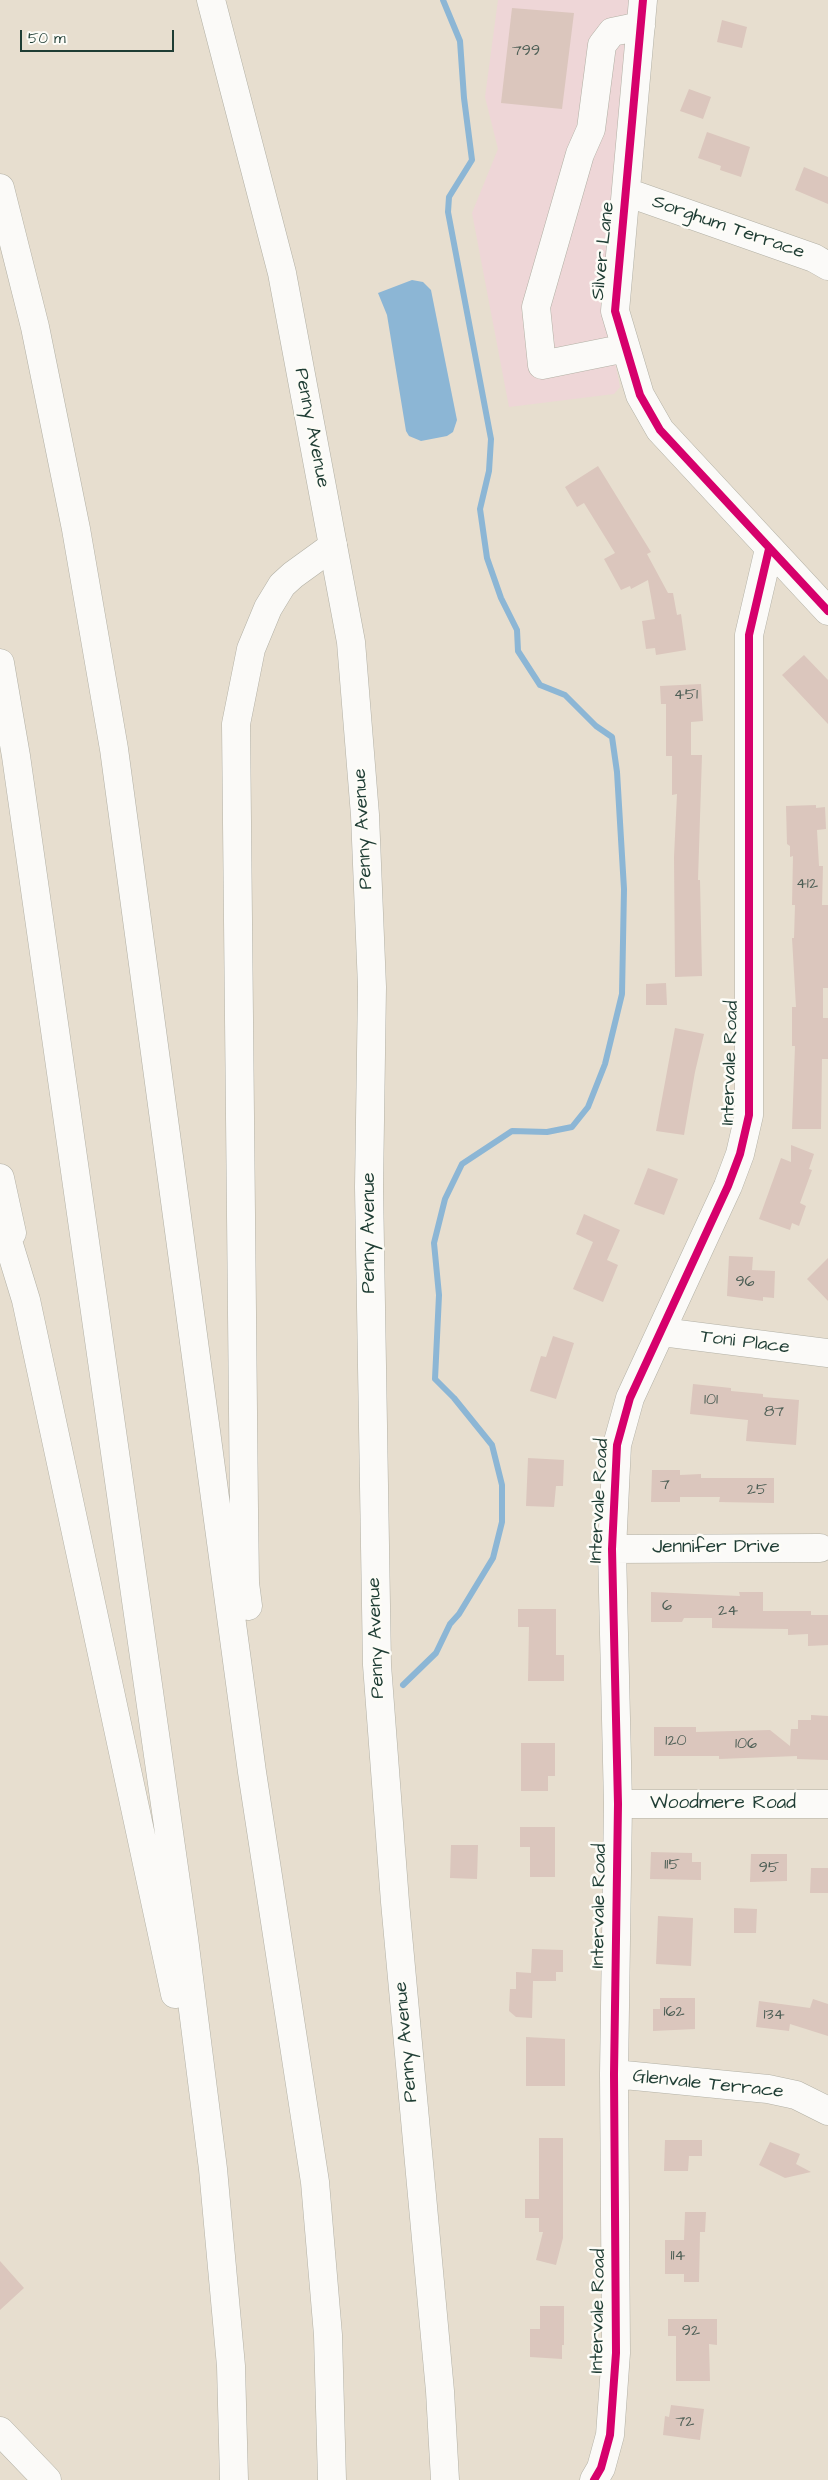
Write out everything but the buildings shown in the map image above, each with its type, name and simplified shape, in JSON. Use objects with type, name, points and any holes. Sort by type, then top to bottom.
[{"type":"main road","name":"Penny Avenue","points":[[211,0],[282,273],[351,642],[365,815],[372,988],[369,1206],[377,1665],[396,1912],[440,2392],[445,2480]]},
{"type":"main road","points":[[626,348],[542,365],[536,307],[580,154],[591,129],[602,46],[612,32],[642,13]]},
{"type":"main road","name":"Silver Lane","points":[[642,13],[615,311],[640,394],[660,430],[828,611]]},
{"type":"main road","points":[[0,188],[35,327],[72,510],[114,749],[252,1772],[314,2182],[328,2335],[332,2480]]},
{"type":"main road","name":"Sorghum Terrace","points":[[626,192],[814,258],[828,266]]},
{"type":"main road","points":[[252,1772],[256,1679],[245,1574],[235,738],[244,679],[251,649],[268,608],[282,585],[334,546]]},
{"type":"main road","name":"Intervale Road","points":[[594,2480],[600,2468],[610,2435],[616,2353],[614,2074],[618,1804],[612,1549],[617,1445],[630,1398],[728,1186],[740,1154],[748,1115],[749,635],[769,549]]},
{"type":"main road","points":[[0,663],[16,756],[121,1510],[184,1938],[213,2169],[231,2366],[234,2480]]},
{"type":"main road","points":[[0,1178],[213,2169]]},
{"type":"main road","points":[[0,1215],[26,1300]]},
{"type":"main road","name":"Toni Place","points":[[662,1332],[828,1353]]},
{"type":"main road","name":"Jennifer Drive","points":[[612,1549],[820,1548]]},
{"type":"main road","name":"Woodmere Road","points":[[618,1804],[828,1804]]},
{"type":"main road","name":"Glenvale Terrace","points":[[614,2074],[768,2089],[796,2095],[828,2111]]},
{"type":"main road","points":[[0,2432],[47,2480]]},
{"type":"shaded area","points":[[498,0],[633,0],[602,297],[620,387],[614,394],[509,407],[472,213],[498,149],[485,97]]},
{"type":"water","points":[[412,280],[423,282],[431,290],[457,420],[453,432],[447,436],[421,441],[409,436],[406,431],[387,315],[378,293]]},
{"type":"waterway","points":[[403,1685],[436,1653],[450,1624],[459,1614],[493,1558],[502,1522],[502,1485],[492,1445],[454,1398],[435,1379],[439,1295],[434,1243],[445,1199],[462,1164],[512,1131],[547,1132],[572,1127],[588,1107],[605,1064],[622,994],[624,889],[617,772],[612,737],[596,726],[565,695],[540,685],[518,651],[517,630],[501,598],[487,558],[480,509],[489,471],[491,439],[448,212],[449,197],[472,160],[464,98],[460,41],[443,0]]},
{"type":"cycle path","points":[[643,0],[615,311],[640,395],[660,430],[828,611]]},
{"type":"cycle path","points":[[594,2480],[601,2468],[610,2435],[616,2353],[614,2074],[618,1804],[612,1549],[617,1445],[630,1398],[728,1186],[740,1154],[749,1115],[749,635],[769,549]]}]
